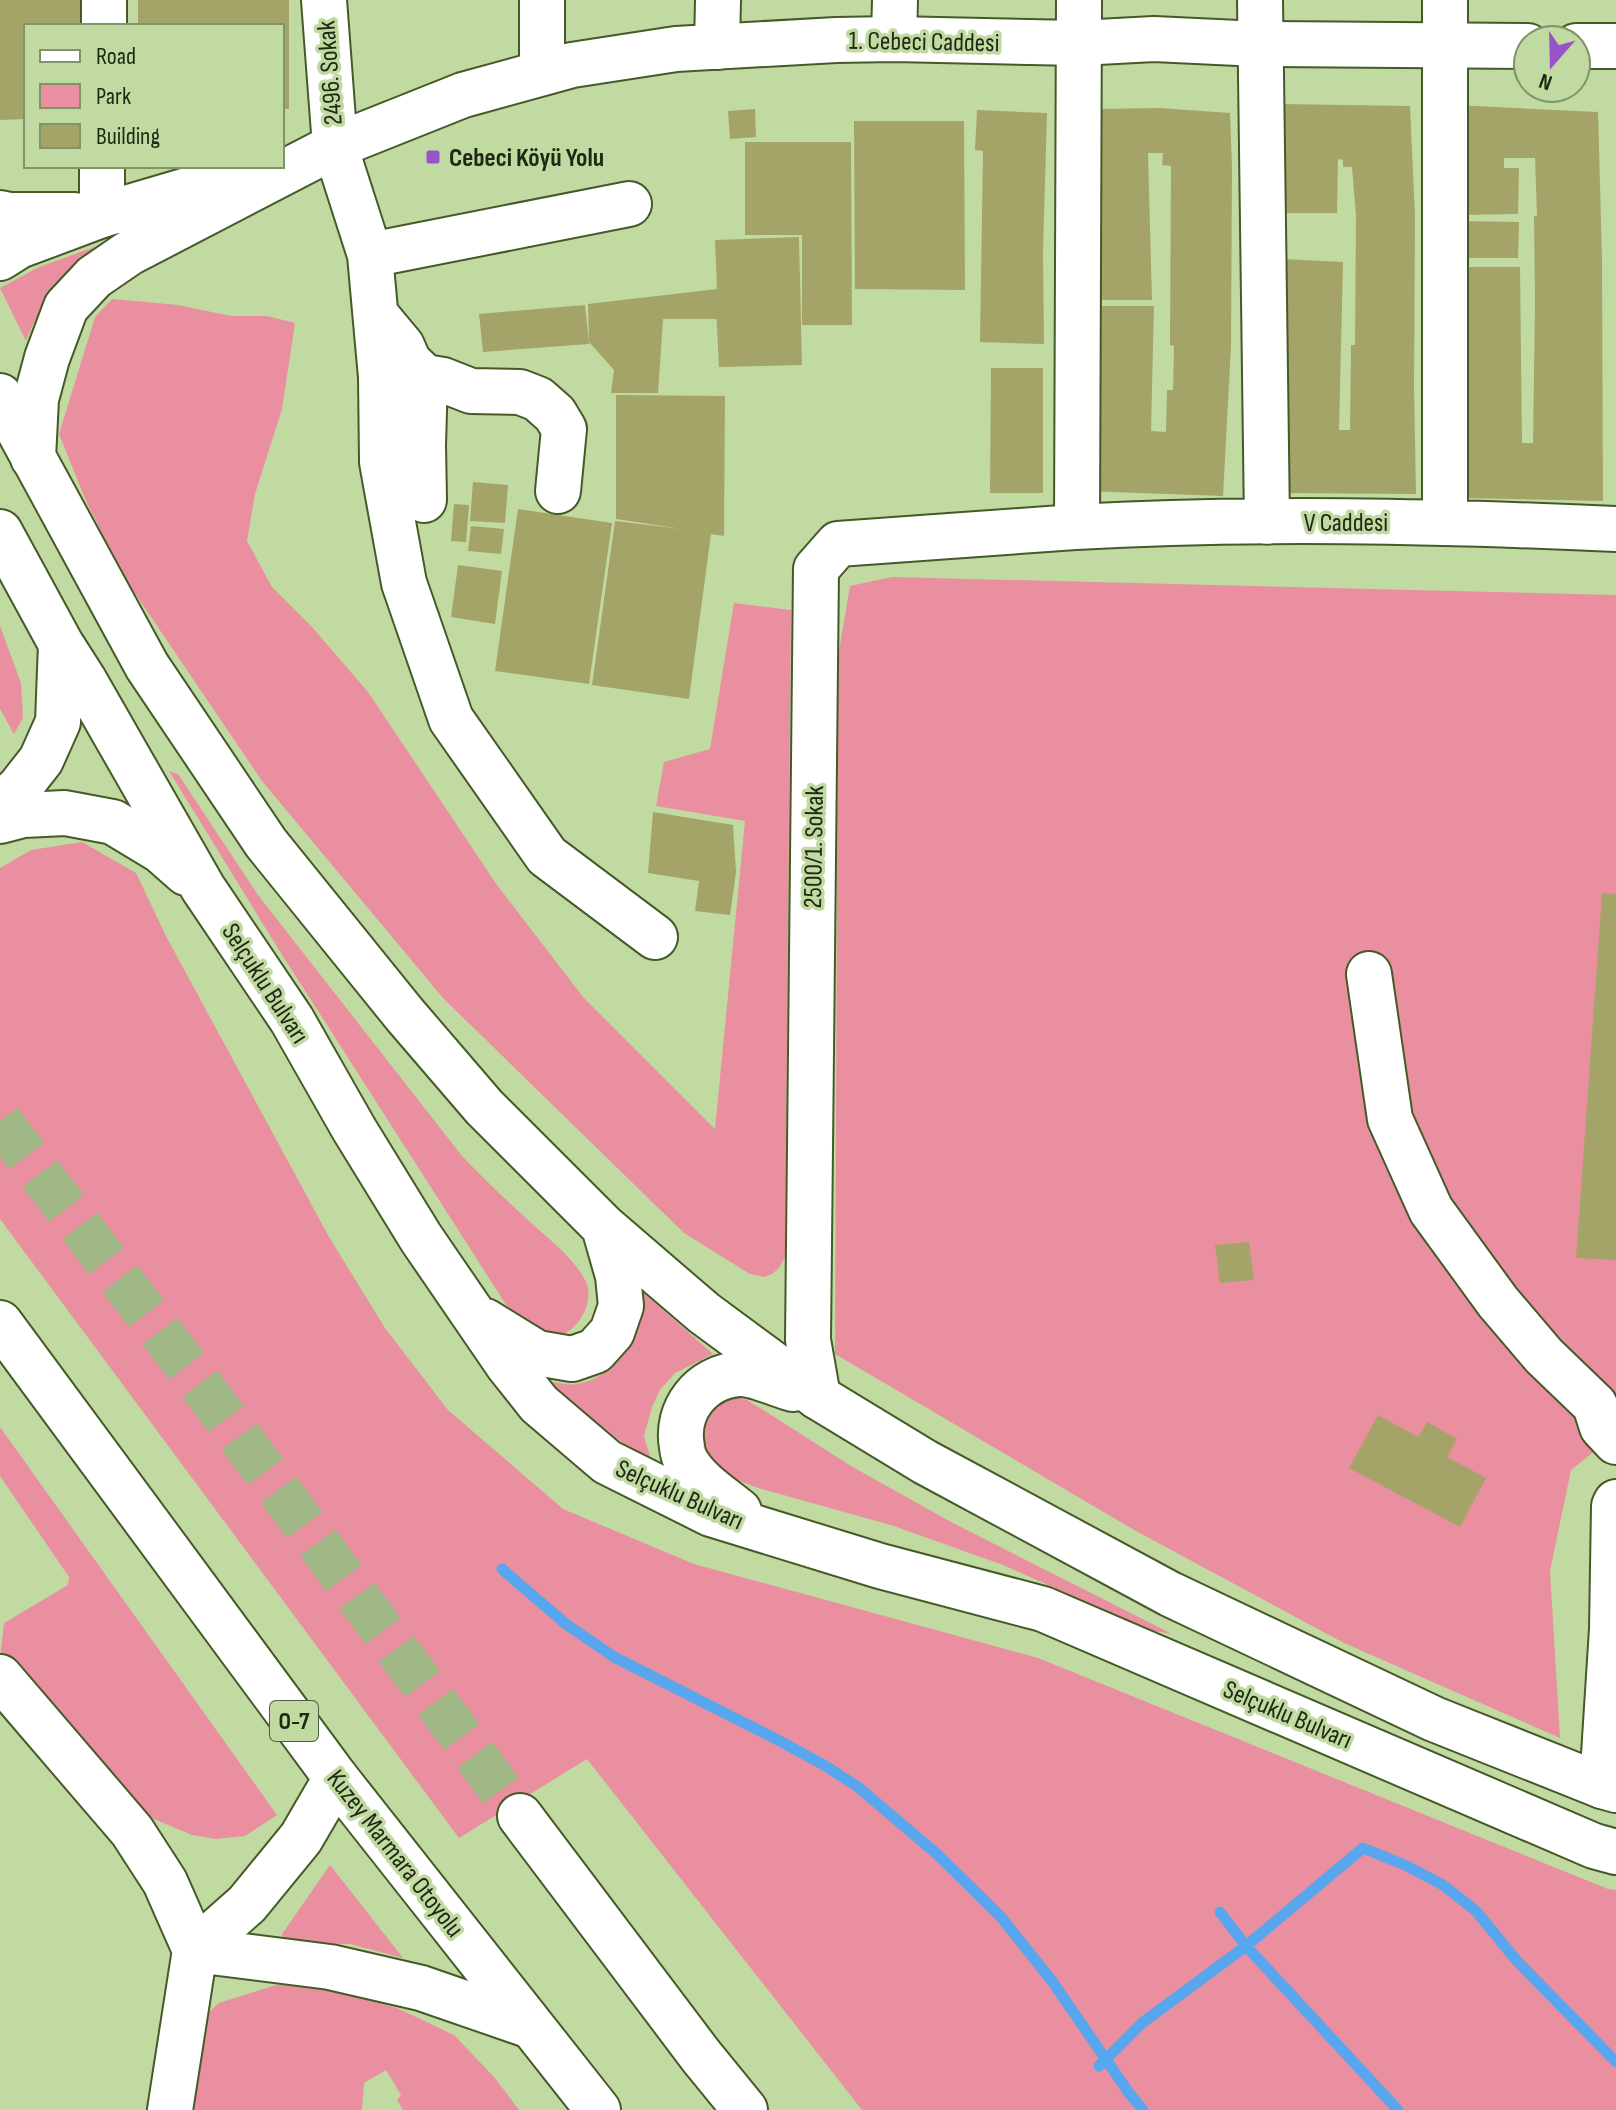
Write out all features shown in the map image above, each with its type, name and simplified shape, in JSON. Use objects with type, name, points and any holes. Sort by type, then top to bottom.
[{"type":"main road","points":[[104,0],[104,24]]},
{"type":"main road","name":"2496. Sokak","points":[[324,0],[335,146],[370,255],[381,377],[382,462],[404,583],[451,719],[547,856],[655,937]]},
{"type":"main road","points":[[542,0],[542,73]]},
{"type":"main road","points":[[717,47],[718,0]]},
{"type":"main road","points":[[1077,527],[1079,0]]},
{"type":"main road","points":[[1260,0],[1267,522]]},
{"type":"main road","points":[[1445,0],[1445,522]]},
{"type":"main road","name":"1. Cebeci Caddesi","points":[[335,146],[463,95],[572,65],[676,49],[836,40],[894,20],[1079,43],[1154,39],[1259,44],[1512,46]]},
{"type":"main road","points":[[1592,46],[1616,46]]},
{"type":"main road","points":[[284,161],[335,146]]},
{"type":"main road","points":[[33,460],[36,399],[47,358],[66,307],[94,277],[129,253],[335,146]]},
{"type":"main road","points":[[102,168],[102,215]]},
{"type":"main road","points":[[0,258],[19,246],[102,215],[260,168]]},
{"type":"main road","points":[[370,255],[629,204]]},
{"type":"main road","points":[[0,213],[102,215]]},
{"type":"main road","points":[[375,314],[402,346],[409,362],[425,377],[471,391],[520,392],[538,399],[555,414],[564,429],[558,491]]},
{"type":"main road","points":[[424,500],[425,377]]},
{"type":"main road","points":[[0,396],[147,666],[266,843],[405,1015],[484,1107],[604,1227],[704,1313],[818,1397],[925,1462],[1170,1594],[1434,1719],[1609,1788],[1616,1502]]},
{"type":"main road","name":"V Caddesi","points":[[1077,527],[1267,522],[1445,522],[1616,529]]},
{"type":"main road","name":"2500/1. Sokak","points":[[818,1397],[808,1340],[816,569],[838,544],[1077,527]]},
{"type":"main road","name":"Selçuklu Bulvarı","points":[[0,532],[61,644],[203,888],[292,1020],[421,1238],[469,1311],[539,1404],[607,1462],[711,1514],[880,1566],[1043,1609],[1594,1846],[1616,1852]]},
{"type":"main road","points":[[0,805],[19,788],[41,760],[58,722],[61,644]]},
{"type":"main road","points":[[0,821],[23,815],[65,813],[113,822],[161,851],[203,888]]},
{"type":"main road","points":[[1369,974],[1390,1119],[1431,1210],[1498,1302],[1544,1356],[1595,1405],[1602,1427],[1616,1442]]},
{"type":"main road","points":[[469,1311],[537,1353],[572,1359],[595,1351],[612,1332],[621,1306],[618,1276],[604,1227]]},
{"type":"main road","name":"Kuzey Marmara Otoyolu","points":[[0,1323],[336,1778],[598,2110]]},
{"type":"main road","points":[[765,1531],[706,1485],[684,1459],[679,1434],[684,1410],[697,1392],[719,1377],[743,1373],[818,1397]]},
{"type":"main road","points":[[0,1677],[132,1831],[165,1882],[195,1950],[170,2110]]},
{"type":"main road","points":[[195,1950],[247,1904],[301,1838],[336,1778]]},
{"type":"main road","points":[[520,1816],[745,2110]]},
{"type":"main road","points":[[195,1950],[330,1967],[421,1988],[531,2026]]},
{"type":"green space","points":[[100,245],[56,288],[26,341],[0,288],[39,267]]},
{"type":"green space","points":[[112,299],[178,305],[231,316],[267,316],[295,323],[282,409],[255,494],[247,541],[272,587],[312,627],[368,692],[497,885],[583,997],[715,1129],[745,821],[656,806],[664,762],[710,749],[734,603],[791,610],[785,1257],[772,1274],[764,1277],[750,1274],[684,1233],[443,998],[262,781],[124,577],[86,501],[59,434],[95,317]]},
{"type":"green space","points":[[892,577],[1616,595],[1616,1437],[1571,1470],[1550,1571],[1560,1738],[1344,1643],[1136,1531],[835,1354],[838,657],[850,586]]},
{"type":"green space","points":[[0,626],[21,683],[23,718],[14,734],[0,709]]},
{"type":"green space","points":[[169,771],[178,774],[258,895],[462,1156],[575,1264],[586,1282],[588,1297],[581,1319],[570,1330],[546,1338],[512,1314],[279,950]]},
{"type":"green space","points":[[82,842],[136,873],[167,938],[329,1237],[385,1328],[448,1410],[563,1509],[694,1564],[1038,1658],[1616,1890],[1616,2110],[862,2110],[587,1759],[459,1838],[0,1219],[0,868],[31,850]]},
{"type":"green space","points":[[640,1290],[713,1354],[675,1373],[660,1390],[644,1436],[651,1460],[631,1449],[553,1390],[546,1381],[577,1384],[593,1379],[618,1362],[639,1321]]},
{"type":"green space","points":[[734,1396],[747,1400],[851,1466],[951,1522],[1172,1634],[1149,1630],[1003,1565],[894,1526],[758,1488],[716,1472],[705,1465],[694,1423],[706,1408]]},
{"type":"green space","points":[[0,1427],[277,1815],[245,1836],[216,1839],[192,1835],[142,1814],[0,1658],[4,1623],[68,1585],[69,1577],[0,1476]]},
{"type":"green space","points":[[330,1865],[403,1958],[350,1944],[284,1940],[282,1934]]},
{"type":"green space","points":[[276,1985],[323,1987],[397,2008],[454,2035],[494,2077],[519,2110],[403,2110],[397,2100],[401,2095],[386,2070],[364,2083],[362,2110],[185,2110],[199,2021],[219,2003]]},
{"type":"building","points":[[0,0],[83,0],[83,24],[24,24],[24,119],[0,120]]},
{"type":"building","points":[[138,0],[289,0],[289,109],[284,109],[284,24],[138,24]]},
{"type":"building","points":[[1280,104],[1410,106],[1415,216],[1416,494],[1278,493],[1283,259],[1343,262],[1339,430],[1350,430],[1351,345],[1355,345],[1356,216],[1352,167],[1343,167],[1343,160],[1338,159],[1337,213],[1280,213]]},
{"type":"building","points":[[1454,105],[1598,112],[1603,501],[1461,498],[1462,267],[1520,267],[1522,443],[1533,443],[1534,216],[1537,216],[1535,158],[1504,158],[1504,168],[1519,168],[1518,214],[1457,215]]},
{"type":"building","points":[[1159,108],[1230,113],[1231,347],[1223,496],[1085,491],[1097,306],[1154,306],[1151,431],[1166,432],[1167,390],[1173,390],[1174,346],[1170,345],[1171,166],[1162,165],[1163,153],[1148,153],[1152,300],[1092,300],[1095,109]]},
{"type":"building","points":[[755,109],[756,137],[730,139],[728,111]]},
{"type":"building","points":[[977,110],[1047,113],[1044,344],[980,342],[983,151],[975,150]]},
{"type":"building","points":[[854,121],[964,121],[965,290],[855,289]]},
{"type":"building","points":[[745,142],[851,142],[852,325],[802,325],[802,235],[745,235]]},
{"type":"building","points":[[1459,221],[1519,222],[1518,258],[1458,258]]},
{"type":"building","points":[[799,237],[802,365],[719,367],[717,319],[663,319],[658,393],[611,393],[614,370],[589,342],[588,304],[717,289],[715,240]]},
{"type":"building","points":[[585,305],[589,344],[483,352],[479,314]]},
{"type":"building","points":[[991,368],[1043,368],[1043,493],[990,493]]},
{"type":"building","points":[[616,395],[725,396],[724,536],[711,534],[689,699],[592,685],[615,521],[682,529],[616,519]]},
{"type":"building","points":[[473,482],[508,485],[505,523],[470,521]]},
{"type":"building","points":[[454,504],[469,505],[466,542],[451,541]]},
{"type":"building","points":[[518,509],[612,523],[589,684],[495,671]]},
{"type":"building","points":[[471,526],[504,529],[501,554],[468,551]]},
{"type":"building","points":[[458,565],[502,571],[495,624],[451,617]]},
{"type":"building","points":[[653,812],[733,825],[736,872],[730,915],[695,911],[699,881],[648,873]]},
{"type":"building","points":[[1602,893],[1616,894],[1616,1260],[1576,1258]]},
{"type":"building","points":[[1249,1242],[1254,1280],[1220,1283],[1215,1245]]},
{"type":"building","points":[[1378,1415],[1418,1437],[1427,1422],[1457,1439],[1447,1457],[1486,1478],[1460,1527],[1349,1468]]},
{"type":"waterway","points":[[502,1569],[566,1624],[614,1657],[774,1738],[858,1787],[937,1854],[1001,1917],[1052,1981],[1143,2110]]},
{"type":"waterway","points":[[1099,2066],[1142,2023],[1246,1946],[1363,1848],[1443,1885],[1476,1911],[1517,1961],[1616,2062]]},
{"type":"waterway","points":[[1220,1912],[1246,1946],[1398,2110]]},
{"type":"tunnel","points":[[0,1121],[210,1397],[520,1816]]},
{"type":"place","name":"Cebeci Köyü Yolu","points":[[433,157]]}]
